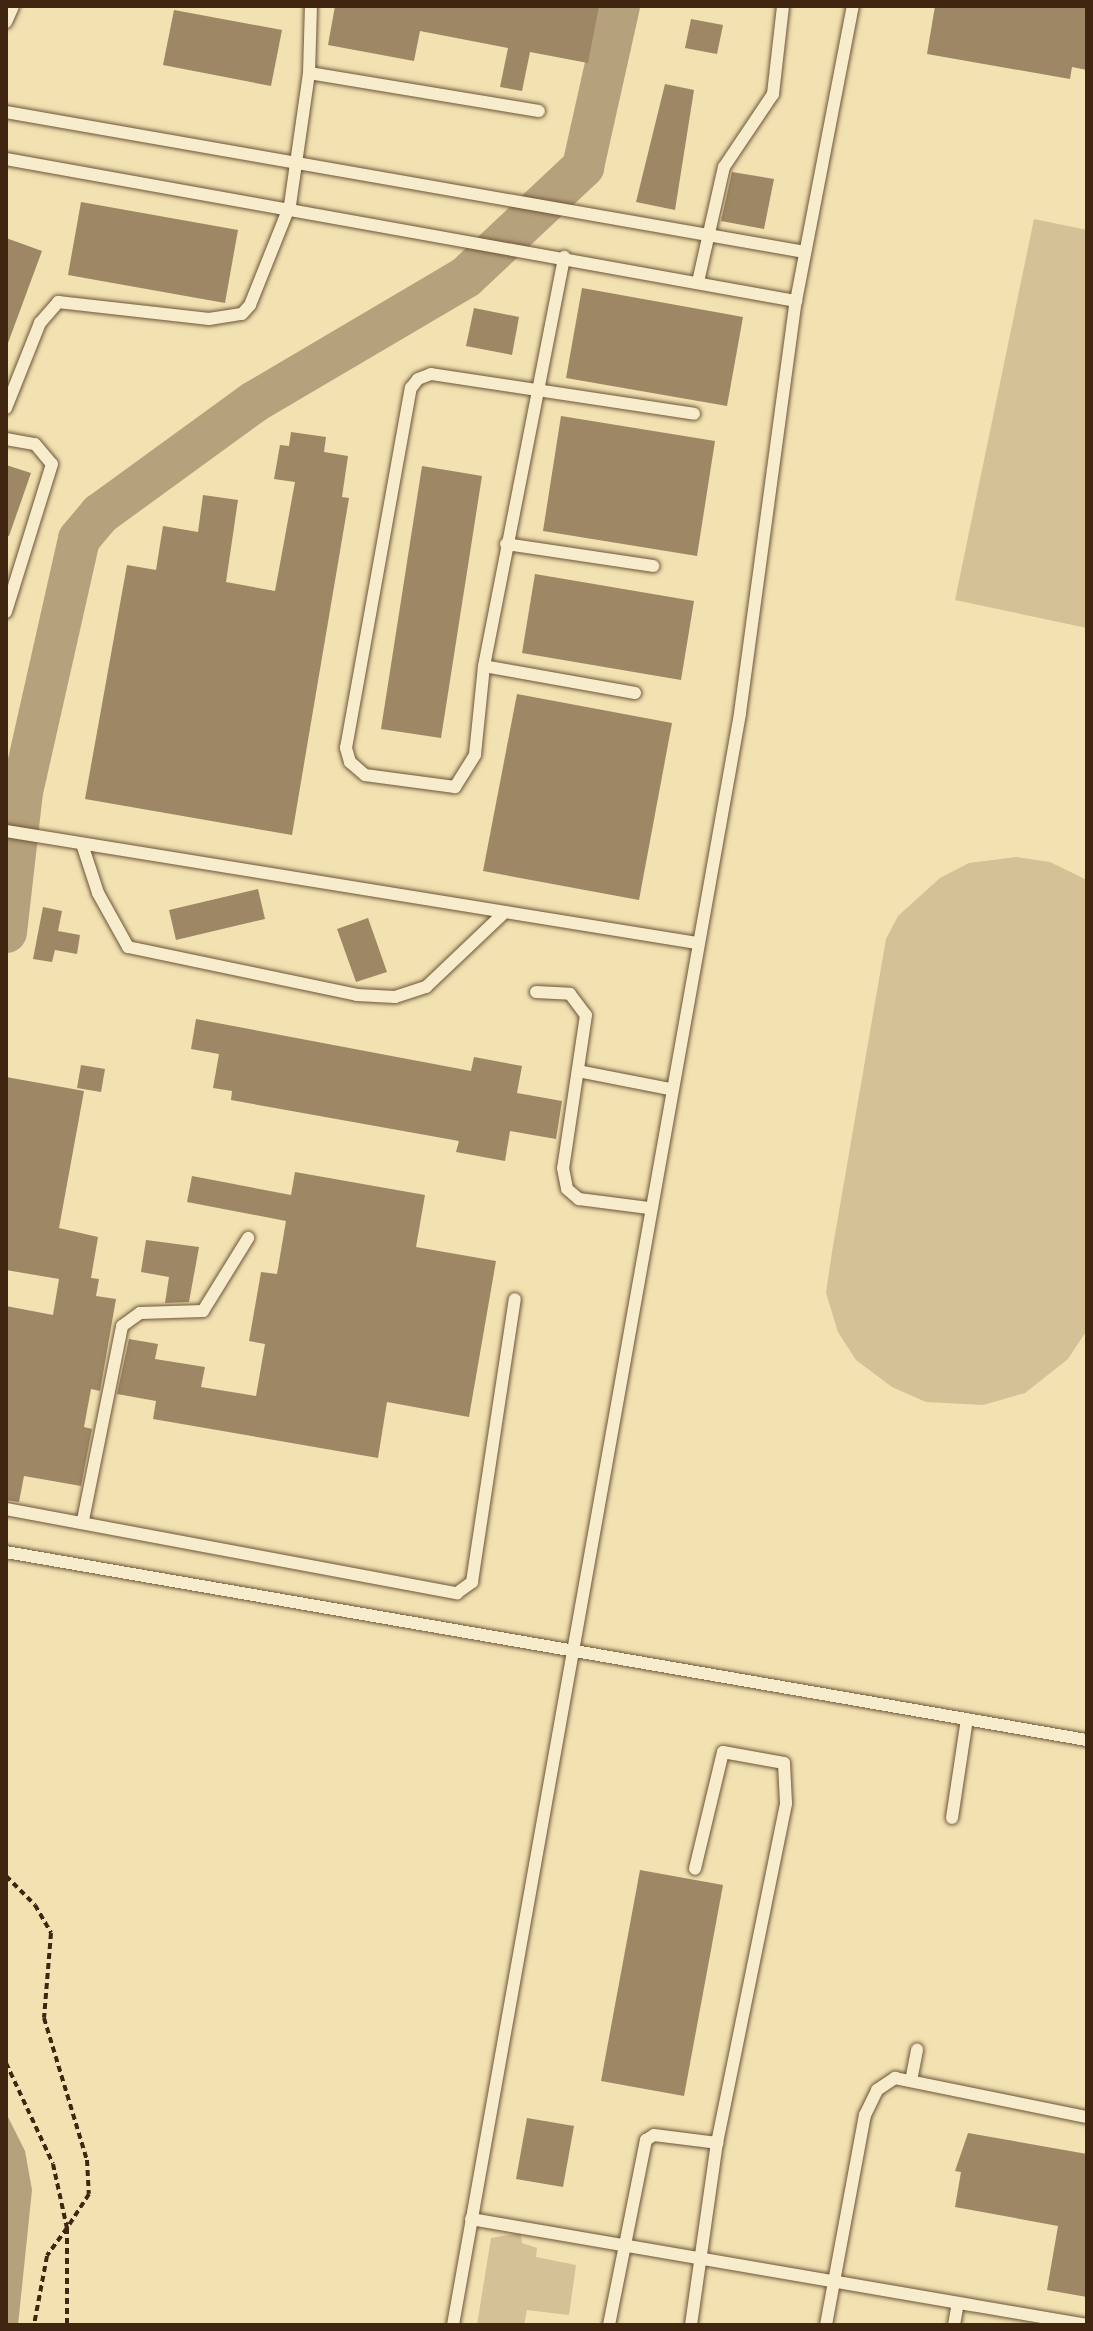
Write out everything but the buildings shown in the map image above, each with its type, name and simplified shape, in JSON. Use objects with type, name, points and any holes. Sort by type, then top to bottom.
[{"type":"lane","points":[[6,22],[13,6]]},
{"type":"lane","points":[[6,408],[40,323],[58,302],[209,319],[242,314],[290,205],[309,73],[311,6]]},
{"type":"lane","points":[[698,282],[704,239],[724,167],[773,94],[783,6]]},
{"type":"lane","points":[[453,2325],[575,1648],[648,1208],[740,713],[796,301],[853,6]]},
{"type":"lane","points":[[309,73],[539,111]]},
{"type":"lane","points":[[6,112],[297,159],[704,239],[805,252]]},
{"type":"lane","points":[[6,159],[290,205],[461,240],[796,301]]},
{"type":"lane","points":[[564,257],[534,394],[484,666],[475,755],[455,787],[365,775],[350,762],[346,748],[411,388],[431,374],[534,394],[694,414]]},
{"type":"lane","points":[[6,439],[35,444],[52,464],[6,612]]},
{"type":"lane","points":[[506,544],[653,566]]},
{"type":"lane","points":[[484,666],[635,693]]},
{"type":"lane","points":[[6,831],[697,943]]},
{"type":"lane","points":[[82,844],[98,893],[128,947],[357,995],[395,997],[426,987],[505,912]]},
{"type":"lane","points":[[536,992],[570,994],[581,1002],[586,1015],[563,1168],[567,1189],[579,1199],[648,1208]]},
{"type":"lane","points":[[578,1071],[670,1089]]},
{"type":"lane","points":[[83,1520],[122,1326],[140,1313],[203,1311],[248,1238]]},
{"type":"lane","points":[[6,1509],[83,1520],[446,1593],[466,1589],[472,1582],[515,1299]]},
{"type":"lane","points":[[6,1552],[575,1648],[1087,1740]]},
{"type":"lane","points":[[952,1818],[967,1719]]},
{"type":"lane","points":[[691,2325],[717,2143],[786,1803],[784,1763],[723,1752],[695,1869]]},
{"type":"lane","points":[[911,2081],[917,2050]]},
{"type":"lane","points":[[826,2325],[865,2115],[877,2090],[895,2078],[1087,2117]]},
{"type":"lane","points":[[609,2325],[646,2140],[654,2135],[717,2143]]},
{"type":"lane","points":[[471,2219],[622,2250],[1087,2325]]},
{"type":"lane","points":[[954,2325],[958,2303]]},
{"type":"path","points":[[6,1876],[35,1905],[51,1933],[44,2018],[87,2160],[89,2194],[47,2256],[34,2325]]},
{"type":"path","points":[[6,2063],[53,2164],[67,2228],[67,2325]]},
{"type":"shaded area","points":[[1034,219],[1087,230],[1087,628],[955,600]]},
{"type":"shaded area","points":[[1016,857],[1050,862],[1087,880],[1087,1330],[1068,1359],[1025,1393],[983,1405],[926,1402],[892,1387],[856,1360],[838,1332],[826,1293],[832,1252],[886,939],[898,916],[940,878],[969,863]]},
{"type":"shaded area","points":[[6,2113],[25,2151],[32,2190],[18,2325],[6,2325]]},
{"type":"shaded area","points":[[521,2233],[522,2243],[537,2248],[536,2257],[576,2265],[569,2315],[527,2310],[524,2325],[477,2325],[491,2238]]},
{"type":"waterway","points":[[6,932],[22,792],[79,539],[100,514],[254,402],[466,277],[583,167],[619,6]]}]
